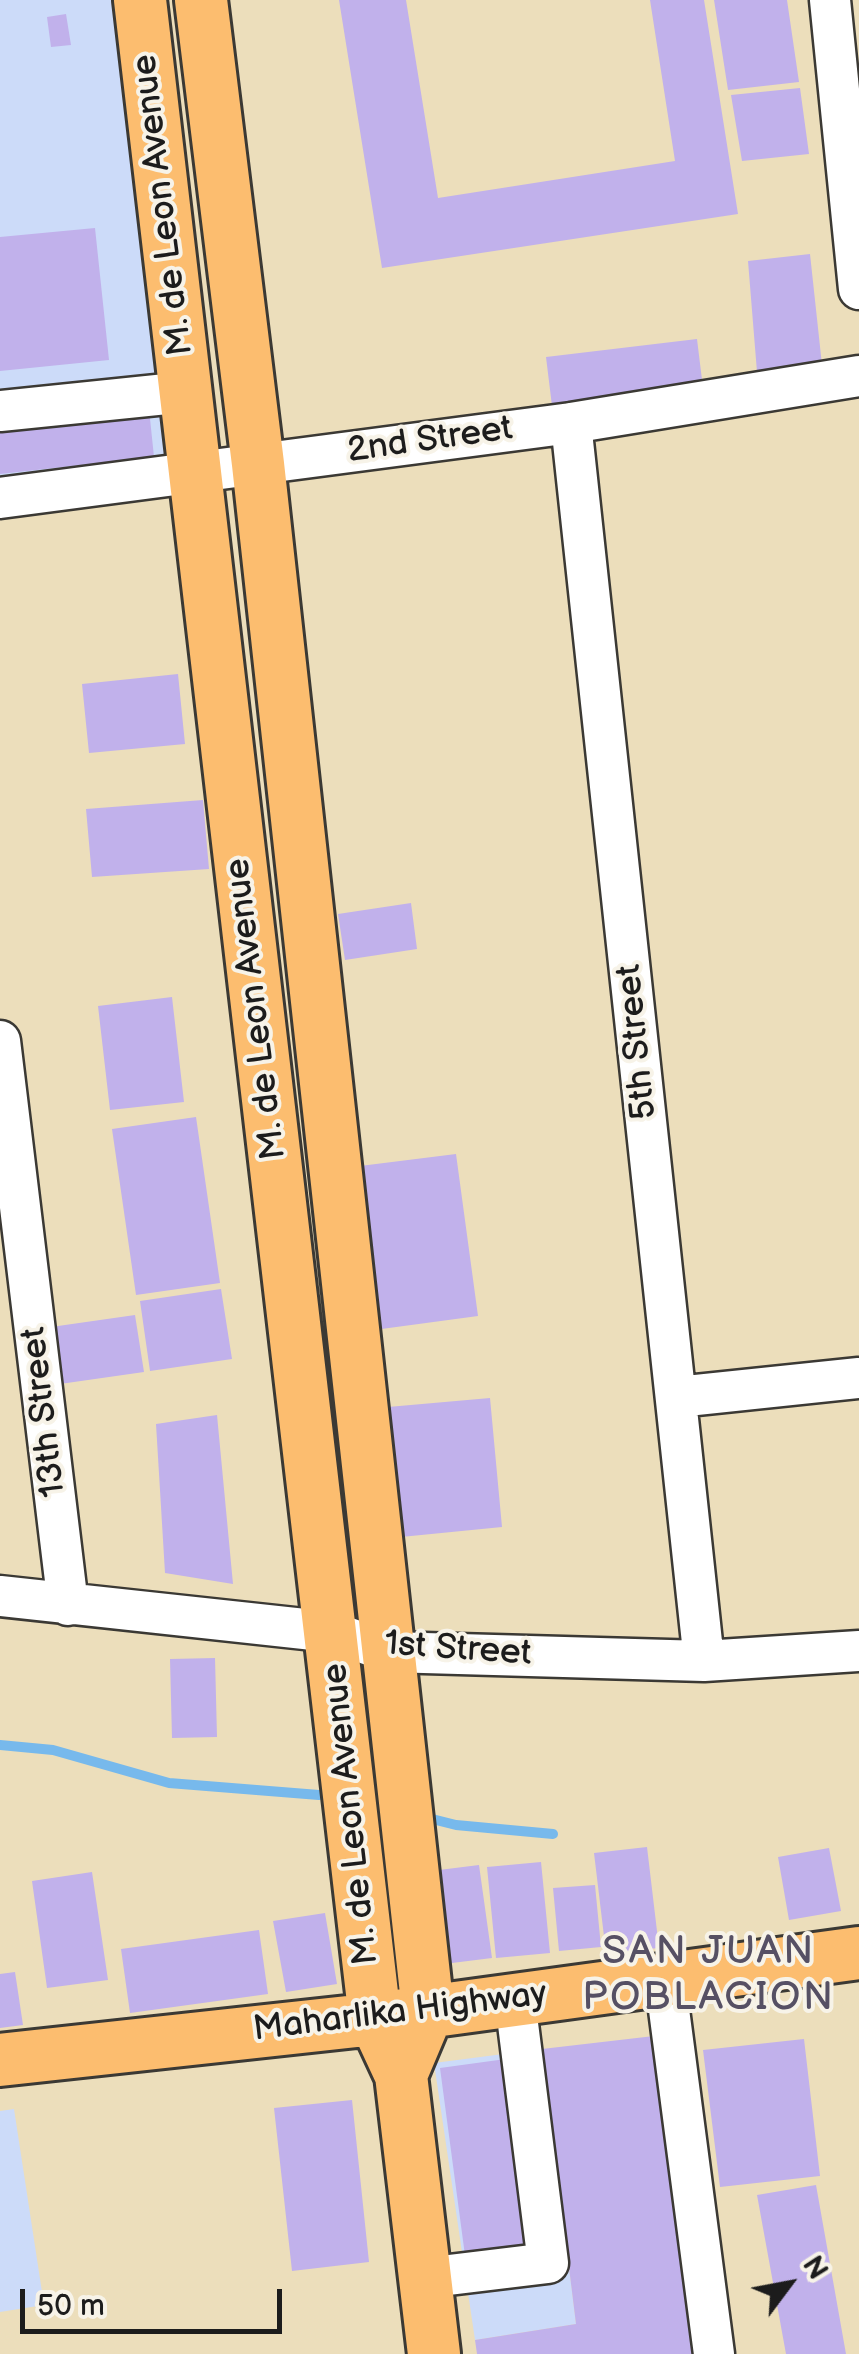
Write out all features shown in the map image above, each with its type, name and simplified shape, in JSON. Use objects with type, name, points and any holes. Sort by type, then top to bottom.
[{"type":"main road","name":"M. de Leon Avenue","points":[[140,0],[375,2018],[401,2075]]},
{"type":"main road","name":"M. de Leon Avenue","points":[[201,0],[258,464],[428,2011]]},
{"type":"main road","name":"Maharlika Highway","points":[[0,2060],[375,2018],[859,1954]]},
{"type":"main road","points":[[428,2011],[401,2075],[434,2354]]},
{"type":"street","points":[[830,0],[859,289]]},
{"type":"street","name":"2nd Street","points":[[0,498],[571,422],[859,376]]},
{"type":"street","points":[[0,410],[186,392]]},
{"type":"street","name":"5th Street","points":[[571,422],[704,1662]]},
{"type":"street","name":"13th Street","points":[[0,1041],[68,1606]]},
{"type":"street","points":[[677,1397],[859,1378]]},
{"type":"street","name":"1st Street","points":[[0,1596],[332,1632],[390,1652],[704,1662],[859,1650]]},
{"type":"street","points":[[664,1979],[714,2354]]},
{"type":"street","points":[[424,2278],[548,2263],[515,2000]]},
{"type":"shaded area","points":[[0,0],[113,0],[166,466],[0,487]]},
{"type":"shaded area","points":[[542,2049],[576,2324],[475,2340],[434,2063]]},
{"type":"shaded area","points":[[14,2109],[44,2305],[0,2312],[0,2111]]},
{"type":"building","points":[[339,0],[406,0],[438,198],[675,161],[650,0],[704,0],[738,214],[382,268]]},
{"type":"building","points":[[714,0],[787,0],[799,82],[728,90]]},
{"type":"building","points":[[66,14],[71,45],[51,47],[47,17]]},
{"type":"building","points":[[800,88],[809,154],[742,161],[731,95]]},
{"type":"building","points":[[95,228],[109,360],[0,371],[0,237]]},
{"type":"building","points":[[810,254],[822,365],[757,372],[748,261]]},
{"type":"building","points":[[697,339],[703,388],[552,406],[546,357]]},
{"type":"building","points":[[149,409],[154,457],[0,474],[0,425]]},
{"type":"building","points":[[178,674],[185,744],[89,753],[82,684]]},
{"type":"building","points":[[203,800],[209,869],[92,877],[86,809]]},
{"type":"building","points":[[411,903],[417,949],[345,960],[338,914]]},
{"type":"building","points":[[172,997],[184,1102],[110,1110],[98,1006]]},
{"type":"building","points":[[196,1117],[220,1283],[136,1295],[112,1129]]},
{"type":"building","points":[[456,1154],[478,1316],[374,1330],[352,1167]]},
{"type":"building","points":[[221,1289],[232,1359],[150,1371],[140,1301]]},
{"type":"building","points":[[135,1315],[144,1372],[46,1386],[37,1329]]},
{"type":"building","points":[[490,1398],[502,1527],[401,1537],[388,1407]]},
{"type":"building","points":[[217,1415],[233,1584],[165,1573],[156,1424]]},
{"type":"building","points":[[215,1658],[217,1737],[172,1738],[170,1659]]},
{"type":"building","points":[[647,1847],[659,1948],[606,1953],[594,1853]]},
{"type":"building","points":[[829,1848],[841,1911],[789,1920],[778,1857]]},
{"type":"building","points":[[541,1862],[550,1953],[496,1958],[487,1867]]},
{"type":"building","points":[[479,1865],[492,1958],[436,1965],[423,1872]]},
{"type":"building","points":[[92,1872],[108,1980],[47,1988],[32,1881]]},
{"type":"building","points":[[595,1885],[601,1947],[559,1951],[553,1888]]},
{"type":"building","points":[[325,1913],[337,1984],[286,1992],[273,1921]]},
{"type":"building","points":[[259,1930],[268,1994],[130,2013],[121,1949]]},
{"type":"building","points":[[15,1972],[23,2025],[0,2028],[0,1974]]},
{"type":"building","points":[[654,2036],[694,2354],[477,2354],[475,2340],[576,2324],[542,2049]]},
{"type":"building","points":[[804,2039],[820,2176],[720,2187],[703,2050]]},
{"type":"building","points":[[513,2058],[538,2254],[466,2263],[440,2068]]},
{"type":"building","points":[[352,2100],[369,2262],[292,2271],[274,2108]]},
{"type":"building","points":[[816,2185],[846,2354],[786,2354],[757,2195]]},
{"type":"waterway","points":[[0,1745],[53,1750],[169,1783],[319,1795]]},
{"type":"waterway","points":[[428,1818],[456,1825],[553,1834]]},
{"type":"district","name":"SAN JUAN POBLACION","points":[[709,1976]]}]
